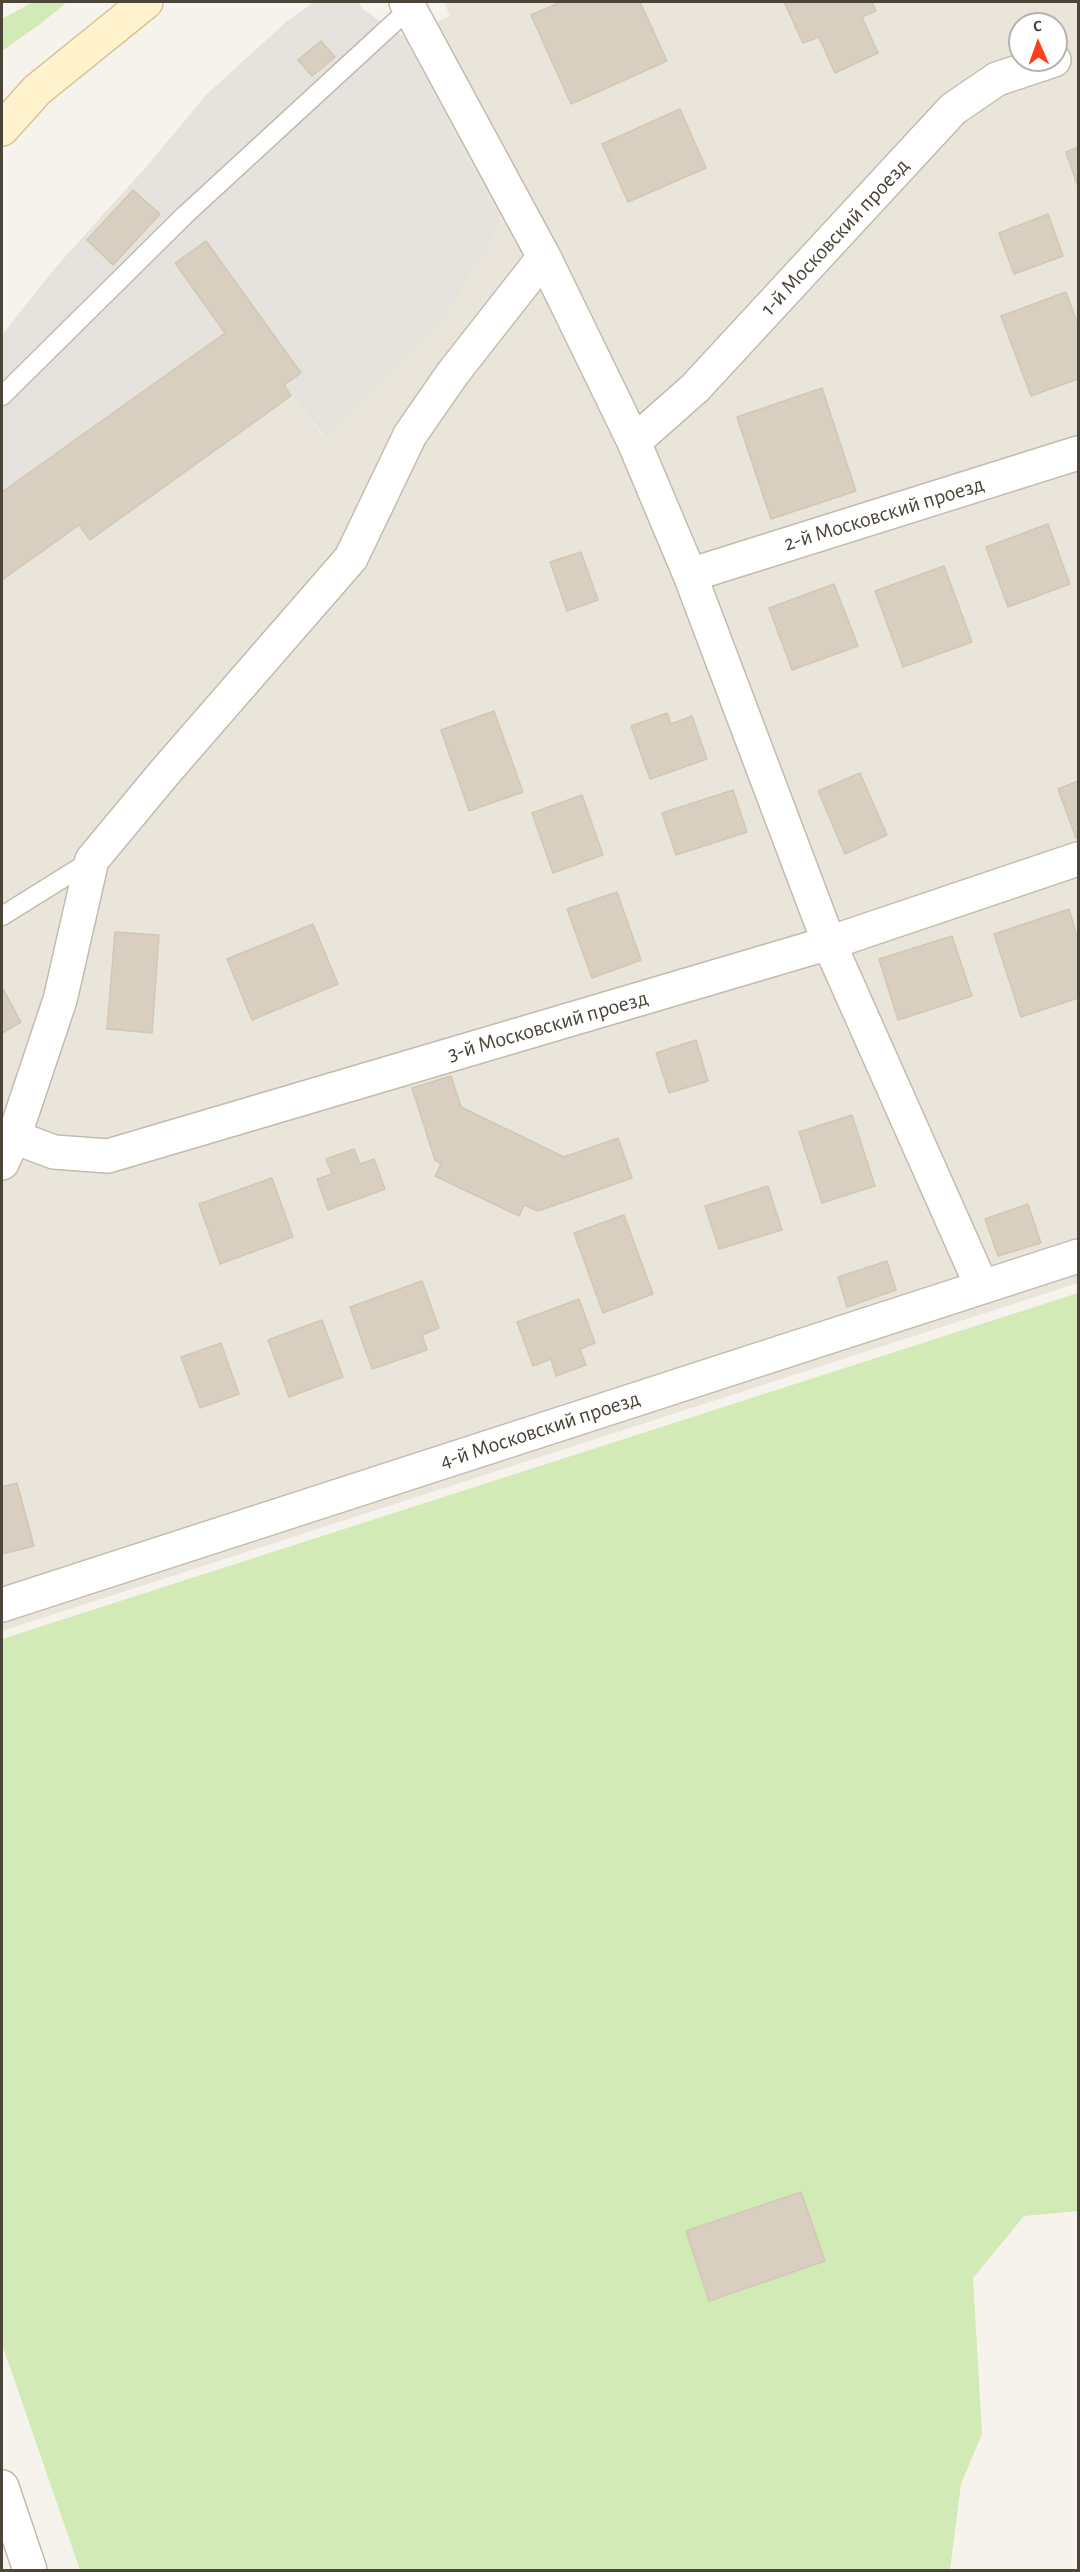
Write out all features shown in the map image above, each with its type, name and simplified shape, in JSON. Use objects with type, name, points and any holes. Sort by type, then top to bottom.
[{"type":"main road","points":[[2,129],[37,90],[146,2]]},
{"type":"street","points":[[408,5],[544,257],[634,442],[690,575],[829,943],[982,1287]]},
{"type":"street","name":"1-й Московский проезд","points":[[634,442],[695,388],[953,109],[996,78],[1016,72]]},
{"type":"street","points":[[8,1150],[60,1000],[92,860],[165,772],[351,558],[410,435],[453,373],[544,257]]},
{"type":"street","name":"2-й Московский проезд","points":[[690,575],[1078,453]]},
{"type":"street","name":"3-й Московский проезд","points":[[8,1150],[108,1156],[829,943],[1078,859]]},
{"type":"street","name":"4-й Московский проезд","points":[[2,1605],[1078,1256]]},
{"type":"street","points":[[3,2499],[30,2571]]},
{"type":"lane","points":[[2,396],[185,215],[408,5]]},
{"type":"lane","points":[[2,916],[92,860]]},
{"type":"shaded area","points":[[314,2],[358,2],[364,10],[404,37],[501,221],[445,315],[325,436],[291,396],[90,540],[79,525],[2,580],[2,335],[55,268],[146,167],[206,95],[286,22]]},
{"type":"shaded area","points":[[444,2],[1078,2],[1078,1283],[2,1631],[2,580],[79,525],[89,539],[291,396],[324,436],[501,221],[404,37],[450,16]]},
{"type":"green space","points":[[33,2],[67,2],[2,51],[2,19]]},
{"type":"green space","points":[[1078,1293],[1078,2211],[1024,2216],[973,2278],[982,2434],[961,2484],[950,2570],[80,2570],[2,2344],[2,1639]]},
{"type":"building","points":[[561,2],[640,2],[667,61],[571,104],[531,15]]},
{"type":"building","points":[[784,2],[872,2],[876,11],[862,17],[878,53],[835,73],[819,37],[803,43]]},
{"type":"building","points":[[321,41],[335,57],[312,76],[298,60]]},
{"type":"building","points":[[680,109],[706,168],[628,202],[602,144]]},
{"type":"building","points":[[1078,147],[1078,187],[1066,152]]},
{"type":"building","points":[[133,190],[160,214],[113,265],[87,240]]},
{"type":"building","points":[[1048,214],[1063,256],[1014,274],[999,233]]},
{"type":"building","points":[[206,241],[301,373],[284,385],[291,396],[90,540],[79,525],[2,580],[2,492],[225,333],[175,263]]},
{"type":"building","points":[[1066,292],[1078,325],[1078,379],[1031,396],[1001,316]]},
{"type":"building","points":[[822,388],[856,491],[771,519],[737,417]]},
{"type":"building","points":[[1048,524],[1070,584],[1008,607],[986,547]]},
{"type":"building","points":[[581,552],[598,600],[567,611],[550,562]]},
{"type":"building","points":[[944,566],[972,642],[903,667],[875,591]]},
{"type":"building","points":[[834,584],[858,646],[792,670],[769,608]]},
{"type":"building","points":[[494,711],[523,792],[469,811],[441,730]]},
{"type":"building","points":[[667,713],[671,724],[692,716],[707,759],[650,779],[631,726]]},
{"type":"building","points":[[860,773],[887,835],[845,854],[818,791]]},
{"type":"building","points":[[1078,781],[1078,837],[1076,838],[1058,789]]},
{"type":"building","points":[[733,790],[747,832],[676,855],[662,813]]},
{"type":"building","points":[[582,795],[603,855],[553,873],[532,813]]},
{"type":"building","points":[[617,892],[641,960],[592,978],[567,909]]},
{"type":"building","points":[[1069,909],[1078,940],[1078,998],[1021,1017],[994,934]]},
{"type":"building","points":[[313,924],[338,984],[252,1020],[227,959]]},
{"type":"building","points":[[115,932],[159,935],[152,1033],[107,1029]]},
{"type":"building","points":[[952,936],[972,996],[898,1020],[879,959]]},
{"type":"building","points":[[2,987],[21,1022],[2,1033]]},
{"type":"building","points":[[696,1040],[708,1081],[669,1093],[656,1053]]},
{"type":"building","points":[[451,1076],[461,1107],[564,1157],[618,1138],[632,1178],[538,1211],[524,1205],[519,1216],[435,1176],[441,1164],[435,1160],[412,1088]]},
{"type":"building","points":[[852,1115],[875,1186],[822,1203],[799,1132]]},
{"type":"building","points":[[354,1149],[360,1164],[374,1159],[385,1189],[328,1210],[317,1179],[332,1174],[326,1159]]},
{"type":"building","points":[[272,1178],[293,1237],[220,1264],[199,1204]]},
{"type":"building","points":[[768,1186],[782,1230],[719,1249],[705,1206]]},
{"type":"building","points":[[1028,1204],[1041,1243],[998,1256],[985,1219]]},
{"type":"building","points":[[624,1215],[653,1294],[603,1313],[574,1233]]},
{"type":"building","points":[[887,1261],[896,1290],[847,1307],[838,1277]]},
{"type":"building","points":[[422,1281],[439,1328],[422,1335],[427,1350],[372,1369],[350,1307]]},
{"type":"building","points":[[579,1299],[595,1343],[580,1349],[586,1365],[556,1376],[551,1359],[533,1366],[517,1322]]},
{"type":"building","points":[[322,1320],[343,1377],[289,1397],[268,1340]]},
{"type":"building","points":[[221,1343],[239,1394],[200,1408],[181,1357]]},
{"type":"building","points":[[17,1483],[34,1546],[2,1554],[2,1487]]},
{"type":"building","points":[[801,2192],[825,2261],[709,2301],[686,2231]]}]
